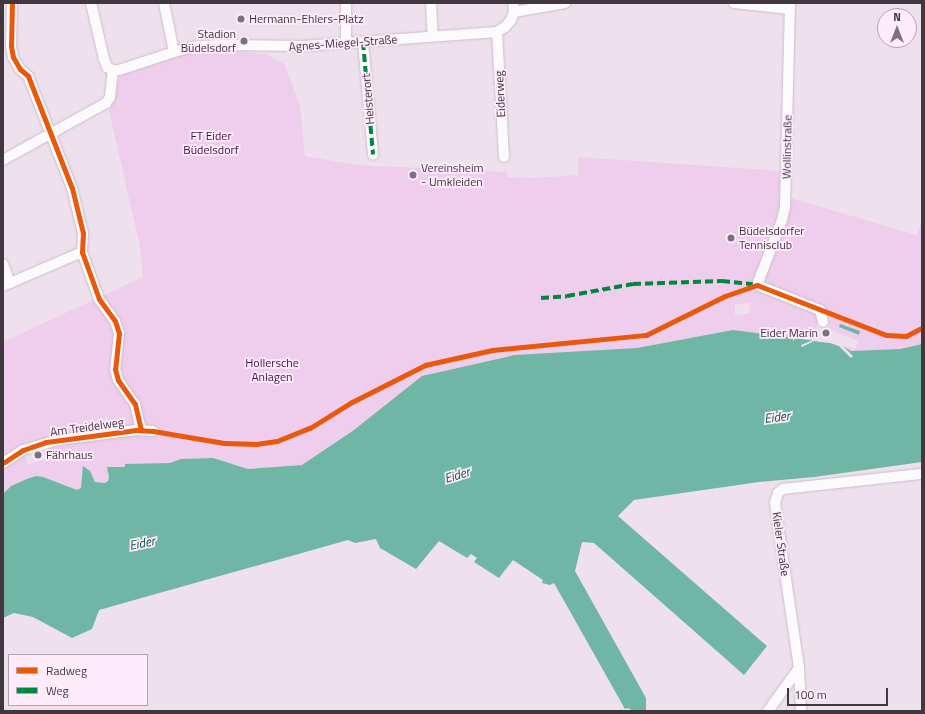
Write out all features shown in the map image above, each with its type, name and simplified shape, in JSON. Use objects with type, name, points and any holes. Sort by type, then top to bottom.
[{"type":"street","points":[[12,3],[11,46],[13,57],[20,69],[28,76],[72,188],[83,233],[82,252],[99,299],[115,321],[119,333],[115,370],[118,380],[135,404],[141,430]]},
{"type":"street","points":[[3,160],[51,135],[106,103],[110,97],[113,70],[107,67],[104,59],[91,3]]},
{"type":"street","points":[[164,3],[174,52]]},
{"type":"street","points":[[346,3],[346,44]]},
{"type":"street","points":[[431,3],[433,36]]},
{"type":"street","points":[[497,32],[505,27],[511,20],[513,7],[565,3]]},
{"type":"street","points":[[734,3],[790,6]]},
{"type":"street","name":"Wollinstraße","points":[[790,6],[785,206],[782,220],[757,285],[820,310],[823,322]]},
{"type":"street","name":"Agnes-Miegel-Straße","points":[[113,70],[119,70],[197,46],[225,45],[271,47],[346,44],[497,32]]},
{"type":"street","name":"Eiderweg","points":[[497,32],[504,157]]},
{"type":"street","name":"Heisterort","points":[[363,42],[373,155]]},
{"type":"street","points":[[3,264],[6,285],[82,252]]},
{"type":"street","name":"Am Treidelweg","points":[[3,463],[23,450],[46,442],[141,430],[154,431]]},
{"type":"street","name":"Kieler Straße","points":[[801,711],[799,668],[775,503],[778,493],[783,489],[922,474]]},
{"type":"street","points":[[768,711],[799,668]]},
{"type":"green space","points":[[210,50],[266,54],[285,65],[300,106],[305,156],[357,165],[506,172],[508,177],[534,178],[579,175],[578,157],[781,171],[780,195],[917,235],[922,220],[922,344],[900,349],[851,351],[839,344],[855,349],[858,341],[828,329],[830,321],[828,317],[814,311],[818,319],[814,341],[733,330],[637,348],[354,430],[302,465],[248,469],[213,458],[181,459],[170,463],[125,464],[125,467],[109,477],[108,481],[105,483],[95,482],[90,471],[83,467],[81,488],[77,490],[36,476],[11,486],[3,494],[3,342],[143,277],[140,246],[109,111],[120,76],[195,51]],"holes":[[[749,303],[750,313],[735,316],[735,304]],[[49,446],[52,457],[28,465],[24,454]]]},
{"type":"water","points":[[840,324],[860,331],[859,335],[839,327]]},
{"type":"water","name":"Eider","points":[[733,330],[839,344],[851,351],[900,349],[922,344],[922,462],[814,477],[759,482],[634,500],[618,516],[767,646],[744,675],[594,543],[582,542],[575,571],[646,698],[646,711],[633,711],[628,708],[625,709],[554,583],[550,585],[542,583],[543,580],[513,560],[499,578],[474,562],[477,558],[471,554],[467,558],[439,541],[416,569],[380,548],[376,539],[355,543],[348,540],[99,610],[92,629],[72,638],[33,617],[14,613],[3,618],[3,494],[11,486],[27,479],[36,476],[43,477],[77,490],[81,488],[83,466],[90,471],[95,482],[105,483],[108,481],[109,477],[107,467],[125,467],[125,464],[170,463],[181,459],[213,458],[248,469],[302,465],[354,430],[422,376],[515,355],[637,348]]},
{"type":"pier","points":[[813,340],[840,343],[853,356],[851,358],[839,346],[830,343],[814,341],[802,347],[801,345]]},
{"type":"marked path","points":[[363,42],[373,155]]},
{"type":"marked path","points":[[541,298],[567,296],[633,284],[722,281],[753,284]]},
{"type":"cycle path","points":[[12,3],[11,46],[13,57],[20,69],[28,76],[72,188],[83,233],[82,252],[99,299],[115,321],[119,333],[115,369],[118,380],[135,404],[141,430]]},
{"type":"cycle path","points":[[3,463],[23,450],[46,442],[136,430],[153,431],[224,443],[256,444],[277,441],[310,428],[352,402],[425,365],[492,350],[646,335],[725,296],[757,285],[886,335],[906,336],[922,328]]},
{"type":"place","name":"Hermann-Ehlers-Platz","points":[[241,19]]},
{"type":"place","name":"Stadion Büdelsdorf","points":[[244,41]]},
{"type":"place","name":"Vereinsheim - Umkleiden","points":[[413,175]]},
{"type":"place","name":"Büdelsdorfer Tennisclub","points":[[731,238]]},
{"type":"place","name":"Eider Marin","points":[[826,333]]},
{"type":"place","name":"Fährhaus","points":[[38,455]]},
{"type":"park label","name":"FT Eider Büdelsdorf","points":[[211,143]]},
{"type":"park label","name":"Hollersche Anlagen","points":[[272,370]]}]
